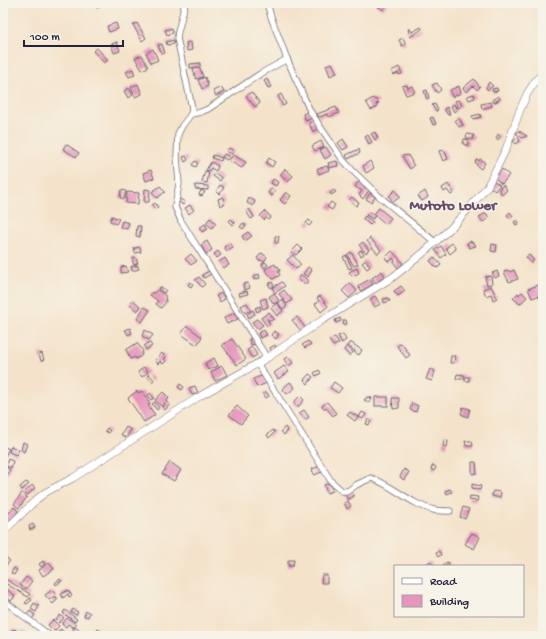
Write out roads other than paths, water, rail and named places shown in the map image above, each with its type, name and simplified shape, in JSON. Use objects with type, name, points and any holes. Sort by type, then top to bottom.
[{"type":"street","points":[[185,3],[177,38],[191,101],[191,114],[178,134],[177,156],[179,184],[175,207],[181,222],[268,358]]},
{"type":"street","points":[[267,3],[287,59],[310,111],[346,164],[379,196],[435,242]]},
{"type":"street","points":[[191,114],[208,109],[260,74],[287,59]]},
{"type":"street","points":[[3,532],[46,492],[73,478],[200,396],[268,358],[321,321],[393,277],[435,242],[451,228],[487,187],[506,149],[527,94],[536,80],[543,73]]},
{"type":"street","points":[[257,363],[331,481],[342,491],[348,491],[356,485],[371,478],[388,485],[418,504],[434,510],[450,511]]},
{"type":"street","points":[[3,600],[50,636]]},
{"type":"district","name":"Mutoto Lower","points":[[453,204]]}]
